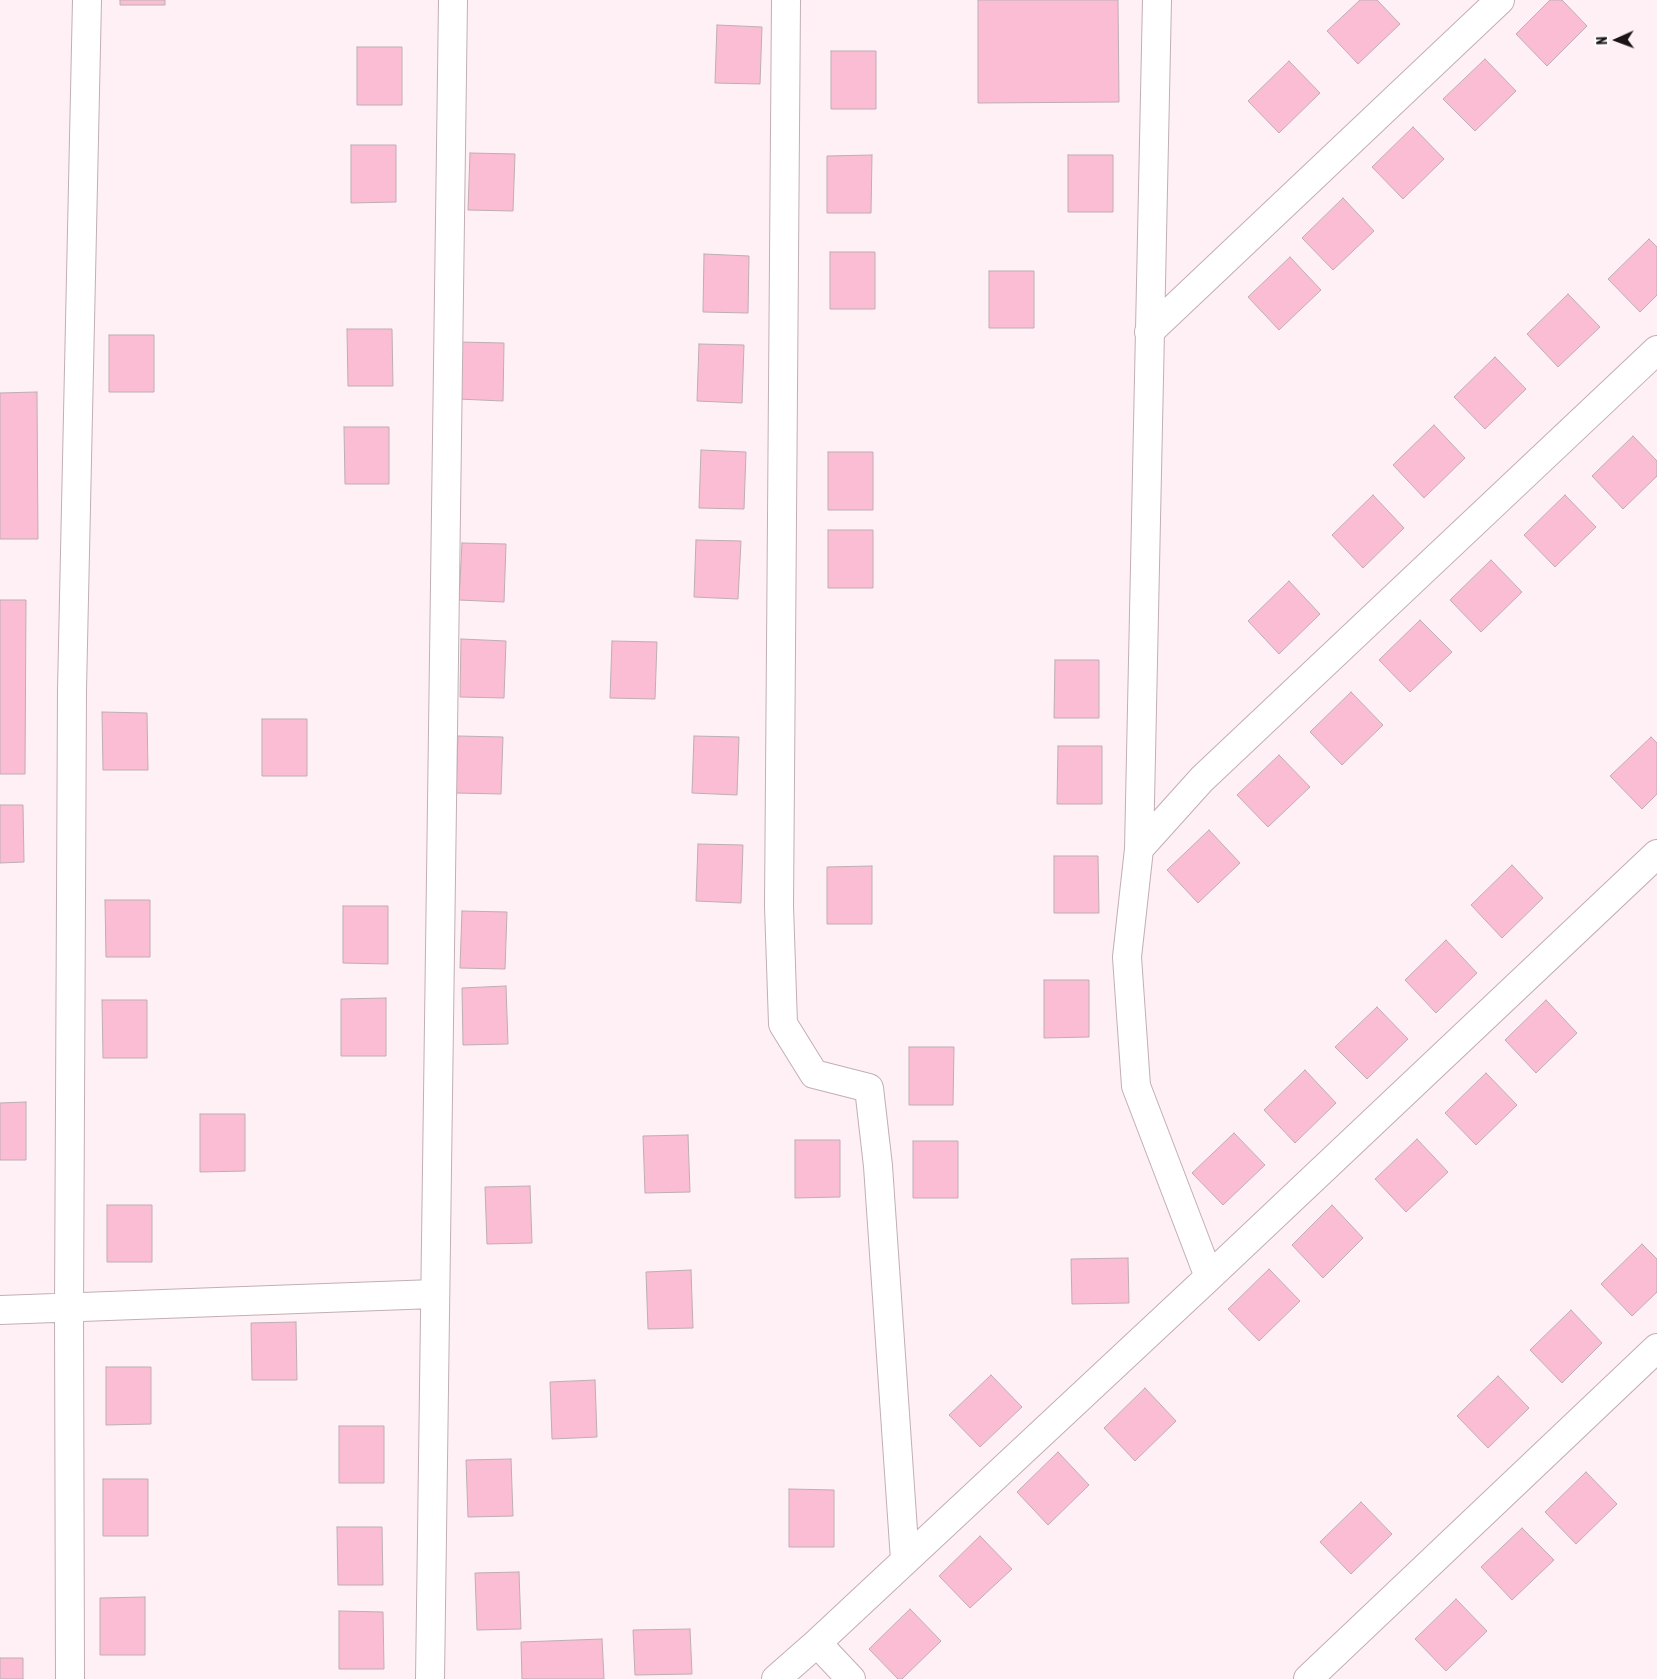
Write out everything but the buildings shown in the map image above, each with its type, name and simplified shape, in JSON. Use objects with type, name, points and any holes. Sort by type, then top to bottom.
[{"type":"street","points":[[70,1679],[69,1308],[72,690],[87,0]]},
{"type":"street","points":[[430,1679],[452,0]]},
{"type":"street","points":[[786,0],[779,896],[783,1024],[814,1074],[869,1088],[878,1166],[905,1560]]},
{"type":"street","points":[[1157,0],[1139,849],[1127,957],[1136,1086],[1209,1277]]},
{"type":"street","points":[[1150,332],[1500,0]]},
{"type":"street","points":[[1139,849],[1202,779],[1657,350]]},
{"type":"street","points":[[776,1679],[817,1643],[1209,1277],[1657,854]]},
{"type":"street","points":[[0,1310],[434,1294]]},
{"type":"street","points":[[1308,1679],[1657,1348]]},
{"type":"street","points":[[817,1643],[851,1679]]}]
